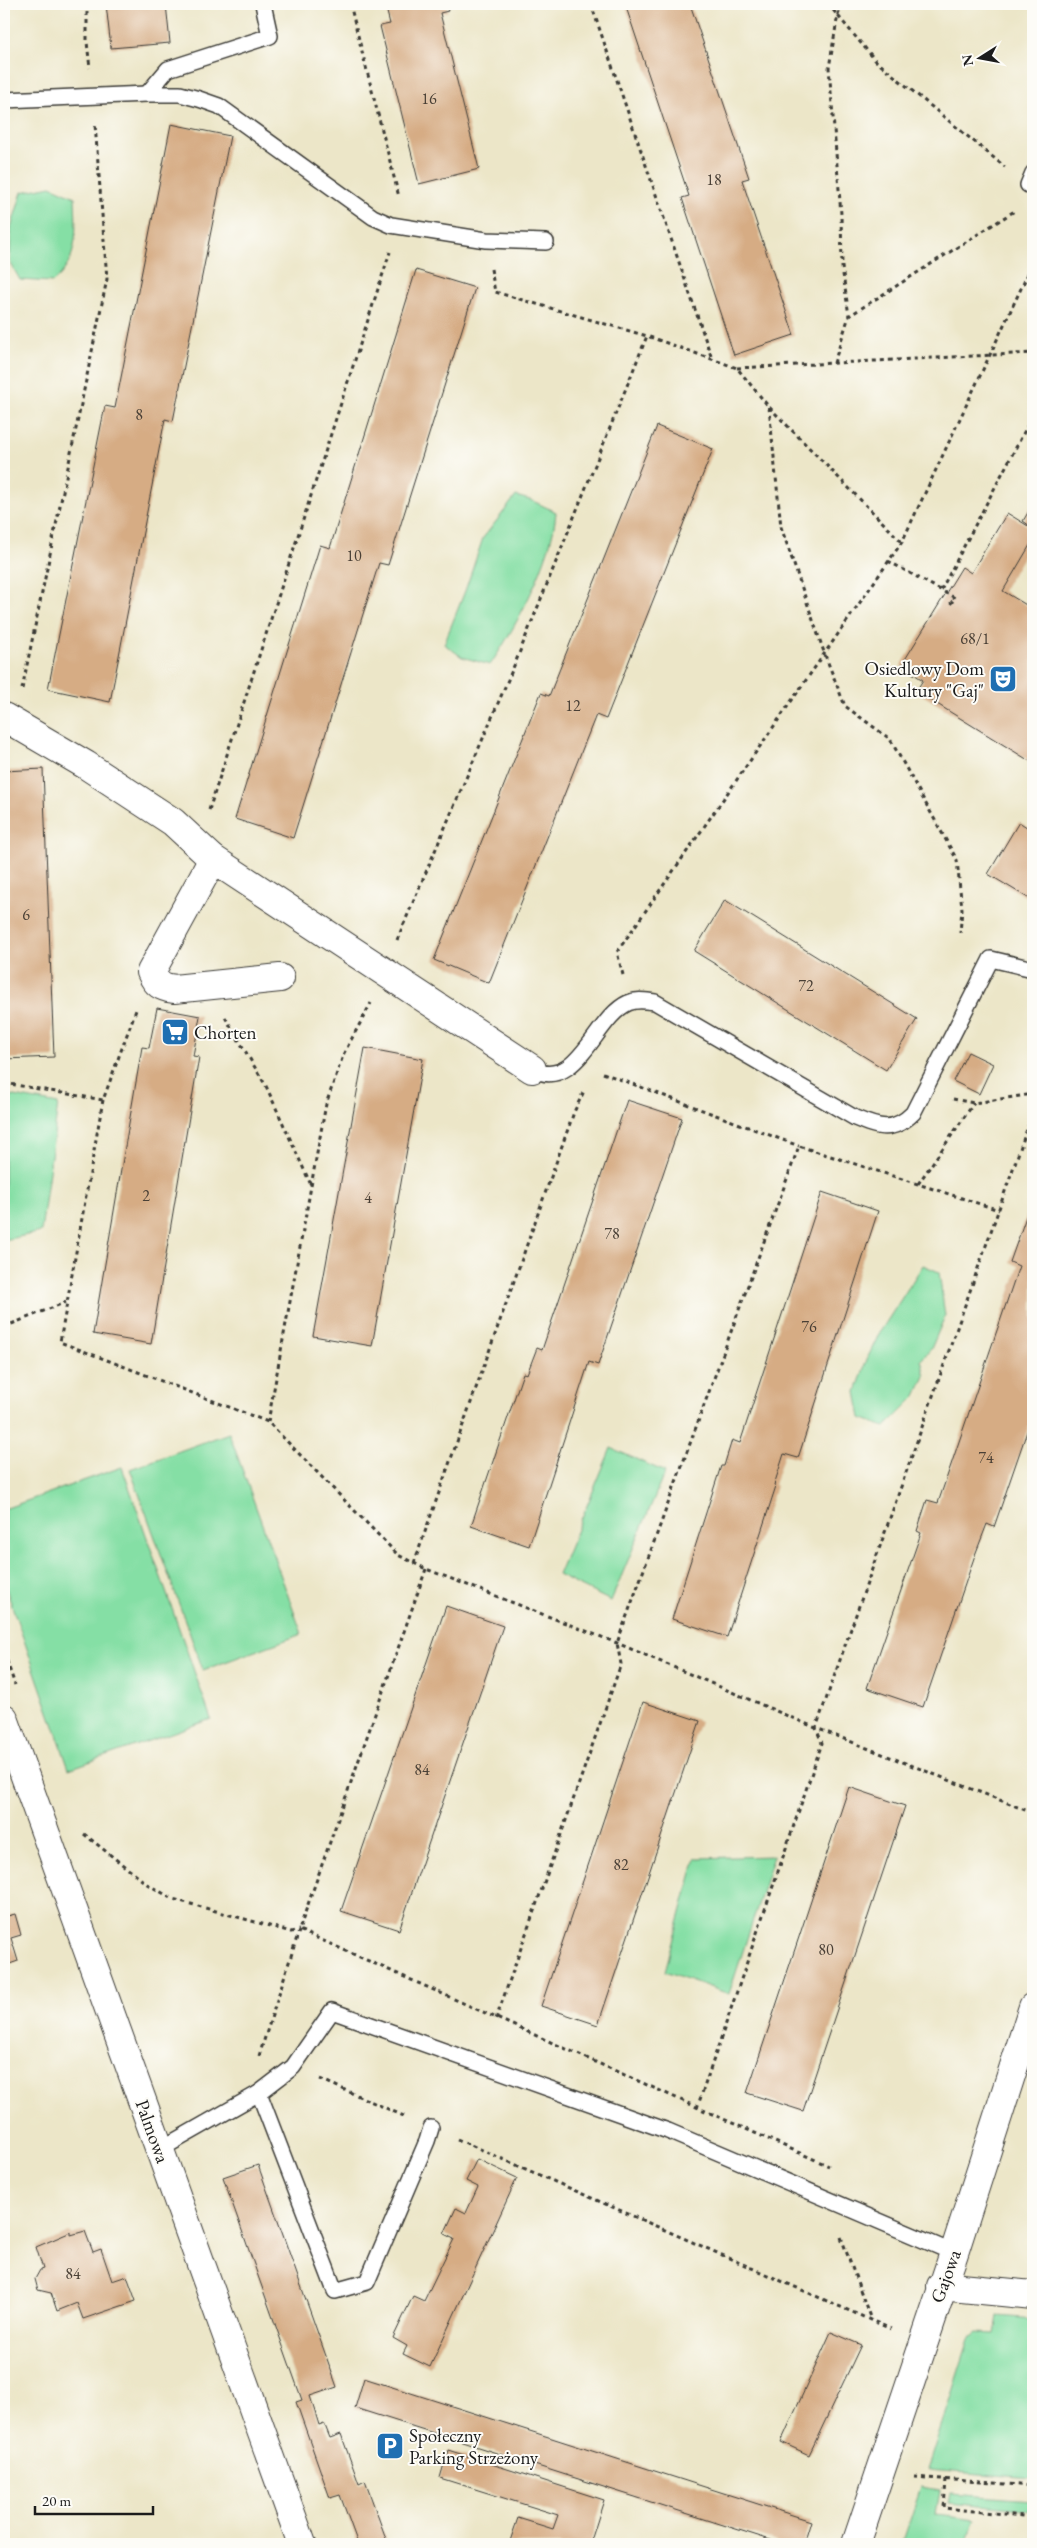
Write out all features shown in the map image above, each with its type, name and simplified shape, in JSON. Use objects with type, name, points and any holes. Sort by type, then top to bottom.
[{"type":"street","points":[[10,720],[86,765],[173,822],[205,852],[532,1069]]},
{"type":"street","points":[[205,852],[151,972],[156,982],[163,987],[174,988],[280,978]]},
{"type":"street","name":"Palmowa","points":[[4,1718],[302,2544]]},
{"type":"street","name":"Gajowa","points":[[856,2544],[941,2286],[954,2253],[1033,2006]]},
{"type":"street","points":[[941,2286],[1033,2296]]},
{"type":"lane","points":[[147,94],[168,68],[270,36],[264,4]]},
{"type":"lane","points":[[4,100],[180,94],[219,106],[373,216],[391,225],[486,240],[546,242]]},
{"type":"lane","points":[[532,1069],[540,1074],[551,1075],[561,1072],[579,1056],[619,1008],[630,1002],[655,1002],[855,1118],[872,1125],[887,1127],[902,1124],[913,1113],[991,959],[1033,969]]},
{"type":"lane","points":[[159,2150],[260,2093],[293,2067],[332,2011],[668,2131],[954,2253]]},
{"type":"lane","points":[[260,2093],[335,2291],[367,2282],[431,2128]]},
{"type":"path","points":[[10,720],[107,279],[87,42],[87,4]]},
{"type":"path","points":[[205,852],[387,257],[407,227],[350,4]]},
{"type":"path","points":[[591,4],[712,360]]},
{"type":"path","points":[[828,4],[876,61],[1030,179]]},
{"type":"path","points":[[834,363],[849,316],[842,267],[841,214],[829,68],[838,14],[842,4]]},
{"type":"path","points":[[849,316],[1016,210]]},
{"type":"path","points":[[486,240],[494,292],[647,336],[737,368],[1033,353]]},
{"type":"path","points":[[630,1002],[617,952],[902,542],[1033,263]]},
{"type":"path","points":[[268,1422],[326,1104],[334,1079],[344,1053],[388,973],[392,951],[516,661],[647,336]]},
{"type":"path","points":[[737,368],[769,406],[902,542]]},
{"type":"path","points":[[769,406],[781,527],[825,654],[845,706],[890,739],[957,860],[962,909],[960,933]]},
{"type":"path","points":[[941,590],[1033,415]]},
{"type":"path","points":[[888,561],[955,598],[948,608]]},
{"type":"path","points":[[151,972],[103,1100],[60,1342],[268,1422],[398,1555],[426,1569],[617,1643],[816,1728],[1033,1813]]},
{"type":"path","points":[[206,986],[266,1086],[311,1186]]},
{"type":"path","points":[[579,1056],[594,1070],[799,1146],[999,1210]]},
{"type":"path","points":[[414,1563],[574,1112],[594,1070]]},
{"type":"path","points":[[4,1083],[103,1100]]},
{"type":"path","points":[[923,1093],[974,1104],[1033,1094]]},
{"type":"path","points":[[918,1184],[974,1104]]},
{"type":"path","points":[[697,2108],[822,1742],[816,1728],[1033,1112]]},
{"type":"path","points":[[496,2019],[621,1664],[617,1643],[799,1146]]},
{"type":"path","points":[[4,1327],[67,1302]]},
{"type":"path","points":[[245,2101],[299,1930],[426,1569]]},
{"type":"path","points":[[78,1830],[147,1884],[173,1899],[291,1932],[299,1930],[837,2170]]},
{"type":"path","points":[[293,2067],[896,2332]]},
{"type":"path","points":[[819,2162],[828,2199],[872,2321]]},
{"type":"path","points":[[911,2476],[1033,2486]]},
{"type":"path","points":[[946,2479],[944,2508],[1033,2517]]},
{"type":"green space","points":[[51,186],[75,197],[76,232],[72,254],[62,273],[53,282],[20,280],[10,262],[11,228],[22,192]]},
{"type":"green space","points":[[516,496],[533,501],[556,512],[548,550],[532,592],[511,632],[490,665],[462,657],[444,644],[483,538]]},
{"type":"green space","points":[[4,1094],[58,1104],[41,1232],[4,1240]]},
{"type":"green space","points":[[923,1265],[939,1272],[945,1316],[931,1349],[921,1360],[925,1376],[916,1396],[885,1427],[861,1418],[856,1392],[867,1359],[880,1332]]},
{"type":"green space","points":[[229,1433],[302,1634],[203,1670],[130,1469]]},
{"type":"green space","points":[[611,1448],[665,1472],[611,1601],[558,1575]]},
{"type":"green space","points":[[122,1467],[211,1719],[69,1769],[4,1583],[4,1509]]},
{"type":"green space","points":[[774,1856],[729,1994],[665,1971],[696,1858]]},
{"type":"green space","points":[[998,2316],[1033,2319],[1033,2478],[927,2470],[969,2339],[977,2333],[995,2334]]},
{"type":"green space","points":[[921,2487],[940,2490],[936,2515],[976,2520],[966,2542],[952,2544],[937,2540],[935,2544],[902,2544]]},
{"type":"green space","points":[[951,2494],[1033,2500],[1033,2511],[949,2503]]},
{"type":"building","points":[[106,4],[166,4],[170,43],[111,48]]},
{"type":"building","points":[[385,4],[446,4],[448,11],[440,13],[479,169],[419,184],[380,26],[390,24]]},
{"type":"building","points":[[625,4],[690,4],[749,178],[742,180],[794,335],[734,355],[682,198],[689,196]]},
{"type":"building","points":[[171,124],[230,136],[173,421],[165,419],[110,702],[48,689],[105,406],[115,408]]},
{"type":"building","points":[[416,270],[475,288],[388,565],[379,563],[293,838],[235,819],[320,545],[330,548]]},
{"type":"building","points":[[657,426],[713,449],[606,719],[596,715],[489,983],[434,960],[541,693],[549,696]]},
{"type":"building","points":[[1033,504],[1033,528],[1023,521]]},
{"type":"building","points":[[1007,513],[1033,529],[1033,540],[1003,591],[1033,609],[1033,763],[916,691],[923,680],[901,666],[962,567],[971,573]]},
{"type":"building","points":[[43,769],[54,1057],[4,1059],[4,771]]},
{"type":"building","points":[[1019,822],[1033,831],[1033,901],[988,874]]},
{"type":"building","points":[[725,900],[917,1019],[886,1070],[694,951]]},
{"type":"building","points":[[157,1008],[200,1016],[193,1056],[199,1057],[151,1344],[93,1334],[142,1047],[149,1048]]},
{"type":"building","points":[[365,1048],[423,1059],[372,1346],[313,1336]]},
{"type":"building","points":[[968,1052],[993,1064],[979,1094],[953,1081]]},
{"type":"building","points":[[627,1100],[682,1118],[598,1365],[589,1362],[529,1546],[471,1526],[523,1373],[527,1374],[537,1348],[542,1350]]},
{"type":"building","points":[[822,1192],[878,1211],[798,1458],[784,1454],[774,1485],[776,1486],[727,1637],[672,1619],[721,1466],[724,1466],[732,1440],[740,1443]]},
{"type":"building","points":[[1033,1197],[1033,1414],[994,1527],[987,1524],[975,1555],[923,1707],[867,1688],[921,1533],[917,1531],[927,1500],[938,1503],[1019,1266],[1010,1262]]},
{"type":"building","points":[[446,1606],[503,1626],[399,1930],[341,1911]]},
{"type":"building","points":[[643,1702],[700,1721],[598,2025],[541,2006]]},
{"type":"building","points":[[849,1787],[905,1806],[803,2111],[747,2093]]},
{"type":"building","points":[[15,1914],[21,1935],[11,1938],[18,1961],[4,1966],[4,1917]]},
{"type":"building","points":[[477,2159],[517,2178],[430,2367],[403,2354],[407,2346],[393,2338],[413,2296],[424,2301],[454,2239],[444,2234],[456,2208],[466,2213],[478,2187],[466,2181]]},
{"type":"building","points":[[258,2165],[337,2387],[310,2396],[319,2425],[324,2423],[330,2438],[341,2434],[359,2484],[365,2481],[388,2544],[358,2544],[340,2495],[330,2498],[296,2402],[302,2400],[223,2177]]},
{"type":"building","points":[[85,2231],[93,2252],[101,2249],[112,2281],[127,2276],[136,2301],[83,2319],[77,2303],[57,2311],[51,2293],[38,2290],[35,2279],[40,2270],[43,2269],[36,2247],[71,2232],[71,2235]]},
{"type":"building","points":[[831,2332],[861,2345],[809,2455],[781,2442]]},
{"type":"building","points":[[364,2378],[811,2521],[804,2544],[783,2544],[355,2408]]},
{"type":"building","points":[[448,2450],[604,2500],[590,2544],[509,2544],[518,2518],[553,2529],[558,2515],[440,2478]]},
{"type":"place","name":"Osiedlowy Dom Kultury \"Gaj\"","points":[[1003,679]]},
{"type":"place","name":"Chorten","points":[[175,1032]]},
{"type":"place","name":"Społeczny Parking Strzeżony","points":[[390,2446]]}]
